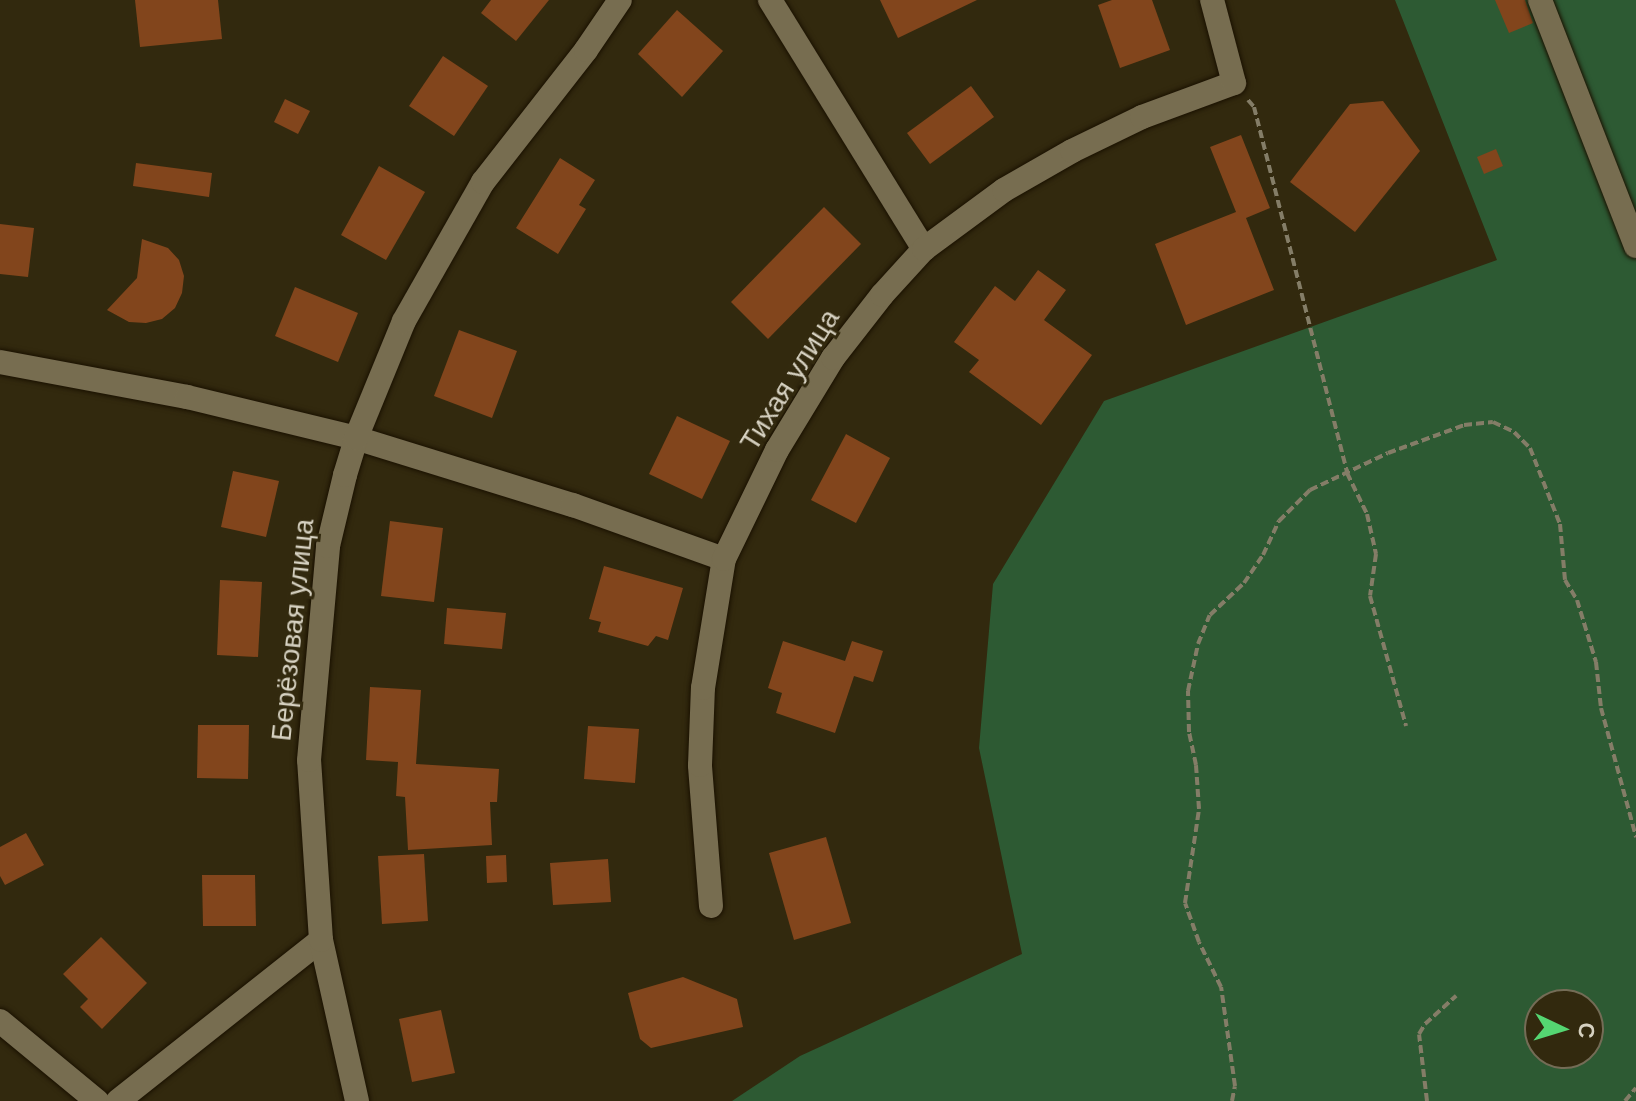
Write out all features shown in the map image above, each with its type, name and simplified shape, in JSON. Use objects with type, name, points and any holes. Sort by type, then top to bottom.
[{"type":"street","name":"Берёзовая улица","points":[[357,1101],[321,940],[309,760],[328,546],[356,438],[404,321],[483,182],[586,50],[620,0]]},
{"type":"street","points":[[770,0],[924,249]]},
{"type":"street","points":[[1212,0],[1234,83]]},
{"type":"street","points":[[1540,0],[1636,246]]},
{"type":"street","name":"Тихая улица","points":[[711,906],[704,852],[701,735],[703,688],[724,559],[777,450],[833,358],[882,295],[924,249],[1004,190],[1072,151],[1142,117],[1234,83]]},
{"type":"street","points":[[0,362],[187,397],[356,438],[573,505],[724,559]]},
{"type":"street","points":[[118,1101],[321,940]]},
{"type":"street","points":[[0,1021],[97,1101]]},
{"type":"path","points":[[1234,83],[1254,107],[1347,473],[1367,514],[1376,554],[1370,596],[1406,726]]},
{"type":"path","points":[[1232,1101],[1235,1086],[1221,987],[1199,942],[1185,903],[1199,809],[1196,765],[1189,732],[1188,691],[1198,644],[1210,615],[1244,583],[1263,555],[1279,521],[1310,490],[1464,425],[1493,422],[1514,432],[1530,448],[1560,524],[1565,580],[1577,600],[1596,662],[1601,708],[1636,837]]},
{"type":"path","points":[[1427,1101],[1419,1034],[1425,1024],[1456,996]]},
{"type":"path","points":[[1625,1101],[1636,1088]]},
{"type":"green space","points":[[1395,0],[1636,0],[1636,1101],[732,1101],[800,1056],[1022,954],[979,748],[993,584],[1104,401],[1497,260]]},
{"type":"building","points":[[135,0],[218,0],[222,39],[140,47]]},
{"type":"building","points":[[491,0],[549,0],[516,41],[481,13]]},
{"type":"building","points":[[880,0],[977,0],[898,38]]},
{"type":"building","points":[[1112,0],[1152,0],[1170,50],[1120,68],[1098,5]]},
{"type":"building","points":[[1495,0],[1525,0],[1533,23],[1509,33]]},
{"type":"building","points":[[677,10],[723,51],[682,97],[638,54]]},
{"type":"building","points":[[443,56],[488,86],[454,136],[409,106]]},
{"type":"building","points":[[971,86],[994,117],[930,164],[907,133]]},
{"type":"building","points":[[285,99],[310,111],[298,134],[274,122]]},
{"type":"building","points":[[1383,101],[1420,151],[1355,232],[1290,182],[1350,104]]},
{"type":"building","points":[[1241,135],[1270,208],[1246,218],[1274,290],[1186,325],[1155,244],[1236,212],[1210,147]]},
{"type":"building","points":[[1496,149],[1503,166],[1484,174],[1477,157]]},
{"type":"building","points":[[560,158],[595,180],[579,205],[586,209],[558,254],[516,228]]},
{"type":"building","points":[[136,163],[212,173],[209,197],[133,186]]},
{"type":"building","points":[[379,166],[425,192],[386,260],[341,235]]},
{"type":"building","points":[[824,207],[861,244],[768,339],[731,302]]},
{"type":"building","points":[[0,224],[34,228],[28,277],[0,274]]},
{"type":"building","points":[[142,239],[168,248],[179,260],[184,276],[182,293],[175,308],[162,319],[146,323],[129,322],[107,310],[137,278]]},
{"type":"building","points":[[1038,270],[1066,290],[1044,320],[1092,355],[1041,425],[969,372],[979,360],[954,342],[995,286],[1015,301]]},
{"type":"building","points":[[295,287],[358,313],[338,362],[275,336]]},
{"type":"building","points":[[459,330],[517,351],[492,418],[434,396]]},
{"type":"building","points":[[677,416],[730,441],[702,499],[649,474]]},
{"type":"building","points":[[846,434],[890,458],[856,523],[811,500]]},
{"type":"building","points":[[233,471],[279,481],[266,537],[221,527]]},
{"type":"building","points":[[390,521],[443,528],[434,602],[381,596]]},
{"type":"building","points":[[604,566],[683,588],[668,640],[656,636],[648,646],[598,632],[601,622],[589,619]]},
{"type":"building","points":[[220,580],[262,582],[258,657],[217,655]]},
{"type":"building","points":[[447,608],[506,613],[502,649],[444,644]]},
{"type":"building","points":[[783,641],[845,661],[852,641],[883,651],[873,682],[854,676],[835,733],[776,713],[782,693],[768,688]]},
{"type":"building","points":[[370,687],[421,690],[416,764],[499,769],[497,802],[490,802],[492,845],[408,850],[405,797],[396,796],[398,762],[366,760]]},
{"type":"building","points":[[198,725],[249,725],[248,779],[197,778]]},
{"type":"building","points":[[588,726],[639,729],[635,783],[584,779]]},
{"type":"building","points":[[26,833],[44,865],[5,885],[0,876],[0,847]]},
{"type":"building","points":[[826,837],[851,923],[794,940],[769,853]]},
{"type":"building","points":[[424,854],[428,921],[382,924],[378,856]]},
{"type":"building","points":[[506,855],[507,882],[487,883],[486,856]]},
{"type":"building","points":[[608,859],[611,902],[553,905],[550,863]]},
{"type":"building","points":[[202,875],[255,875],[256,926],[203,926]]},
{"type":"building","points":[[101,937],[147,983],[102,1029],[80,1007],[88,999],[63,974]]},
{"type":"building","points":[[683,977],[737,999],[743,1027],[651,1048],[640,1039],[628,993]]},
{"type":"building","points":[[441,1010],[455,1073],[412,1082],[399,1019]]}]
